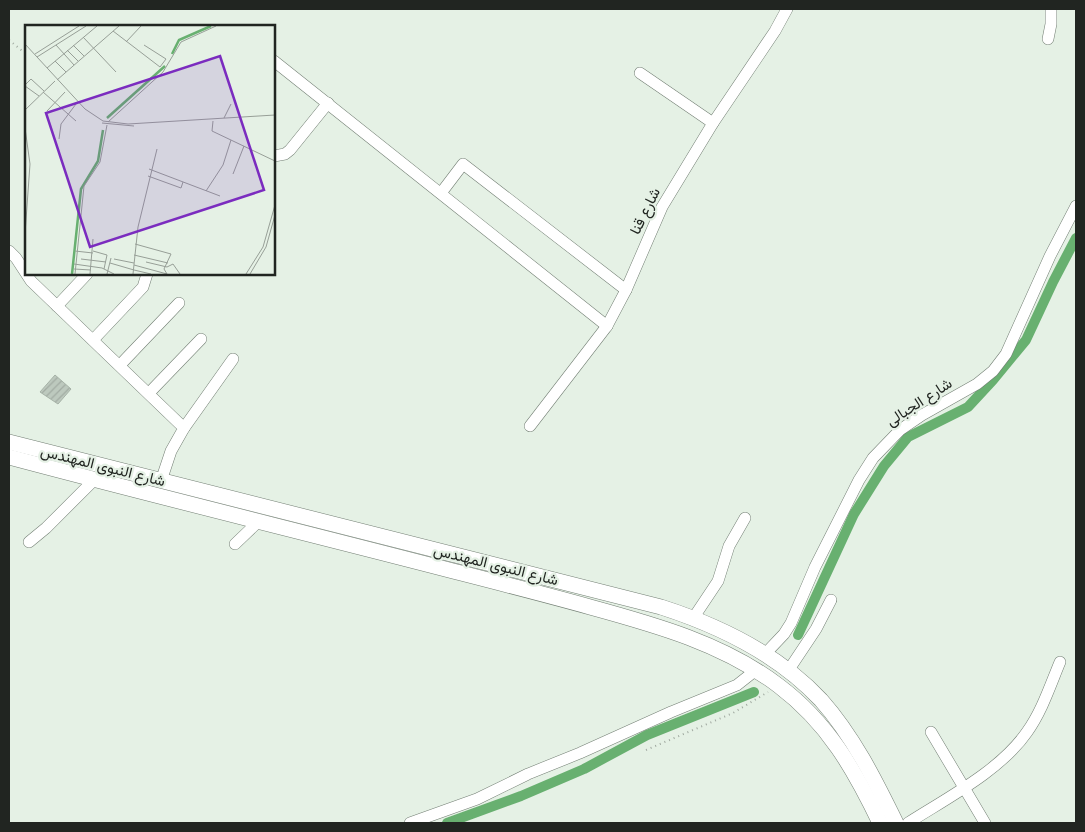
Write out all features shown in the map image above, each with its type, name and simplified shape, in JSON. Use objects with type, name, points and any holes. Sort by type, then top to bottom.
[{"type":"main road","name":"شارع النبوى المهندس","points":[[9,442],[529,573],[694,617],[765,654],[821,701],[852,741],[872,774],[896,823]]},
{"type":"main road","name":"شارع النبوى المهندس","points":[[9,458],[552,597],[645,622],[687,637],[739,660],[756,670],[778,685],[812,715],[831,736],[860,783],[880,823]]},
{"type":"main road","points":[[525,590],[529,582],[529,573]]},
{"type":"main road","points":[[552,597],[551,587],[556,580]]},
{"type":"street","name":"شارع قنا","points":[[530,426],[607,326],[626,290],[656,218],[713,123],[775,31],[787,9]]},
{"type":"street","points":[[1048,39],[1051,24],[1050,9]]},
{"type":"street","points":[[275,62],[607,326]]},
{"type":"street","points":[[640,73],[713,123]]},
{"type":"street","points":[[275,156],[285,154],[290,150],[328,103]]},
{"type":"street","points":[[441,193],[463,164],[626,290]]},
{"type":"street","name":"شارع الجبالى","points":[[765,654],[784,634],[791,623],[820,558],[859,480],[873,458],[900,430],[981,380],[993,370],[1006,354],[1050,256],[1076,206]]},
{"type":"street","points":[[9,251],[25,267]]},
{"type":"street","points":[[58,306],[86,275]]},
{"type":"street","points":[[93,340],[142,287],[147,275]]},
{"type":"street","points":[[35,278],[58,306],[184,428]]},
{"type":"street","points":[[120,365],[179,303]]},
{"type":"street","points":[[149,393],[201,338]]},
{"type":"street","points":[[161,481],[170,451],[232,359]]},
{"type":"street","points":[[29,542],[46,528],[94,480]]},
{"type":"street","points":[[694,617],[718,581],[729,546],[745,518]]},
{"type":"street","points":[[235,544],[259,521]]},
{"type":"street","points":[[788,672],[816,630],[831,600]]},
{"type":"street","points":[[908,823],[1000,761],[1027,733],[1038,714],[1060,662]]},
{"type":"street","points":[[410,823],[477,799],[528,774],[737,685],[756,670]]},
{"type":"street","points":[[932,732],[986,823]]},
{"type":"path","points":[[9,40],[25,53]]},
{"type":"path","points":[[646,750],[732,713],[758,699],[778,685]]},
{"type":"building","points":[[55,375],[71,389],[58,404],[40,392]]},
{"type":"waterway","points":[[798,635],[854,514],[884,466],[908,437],[968,407],[993,380],[1026,340],[1076,238]]},
{"type":"waterway","points":[[447,823],[521,796],[584,769],[647,735],[754,692]]}]
